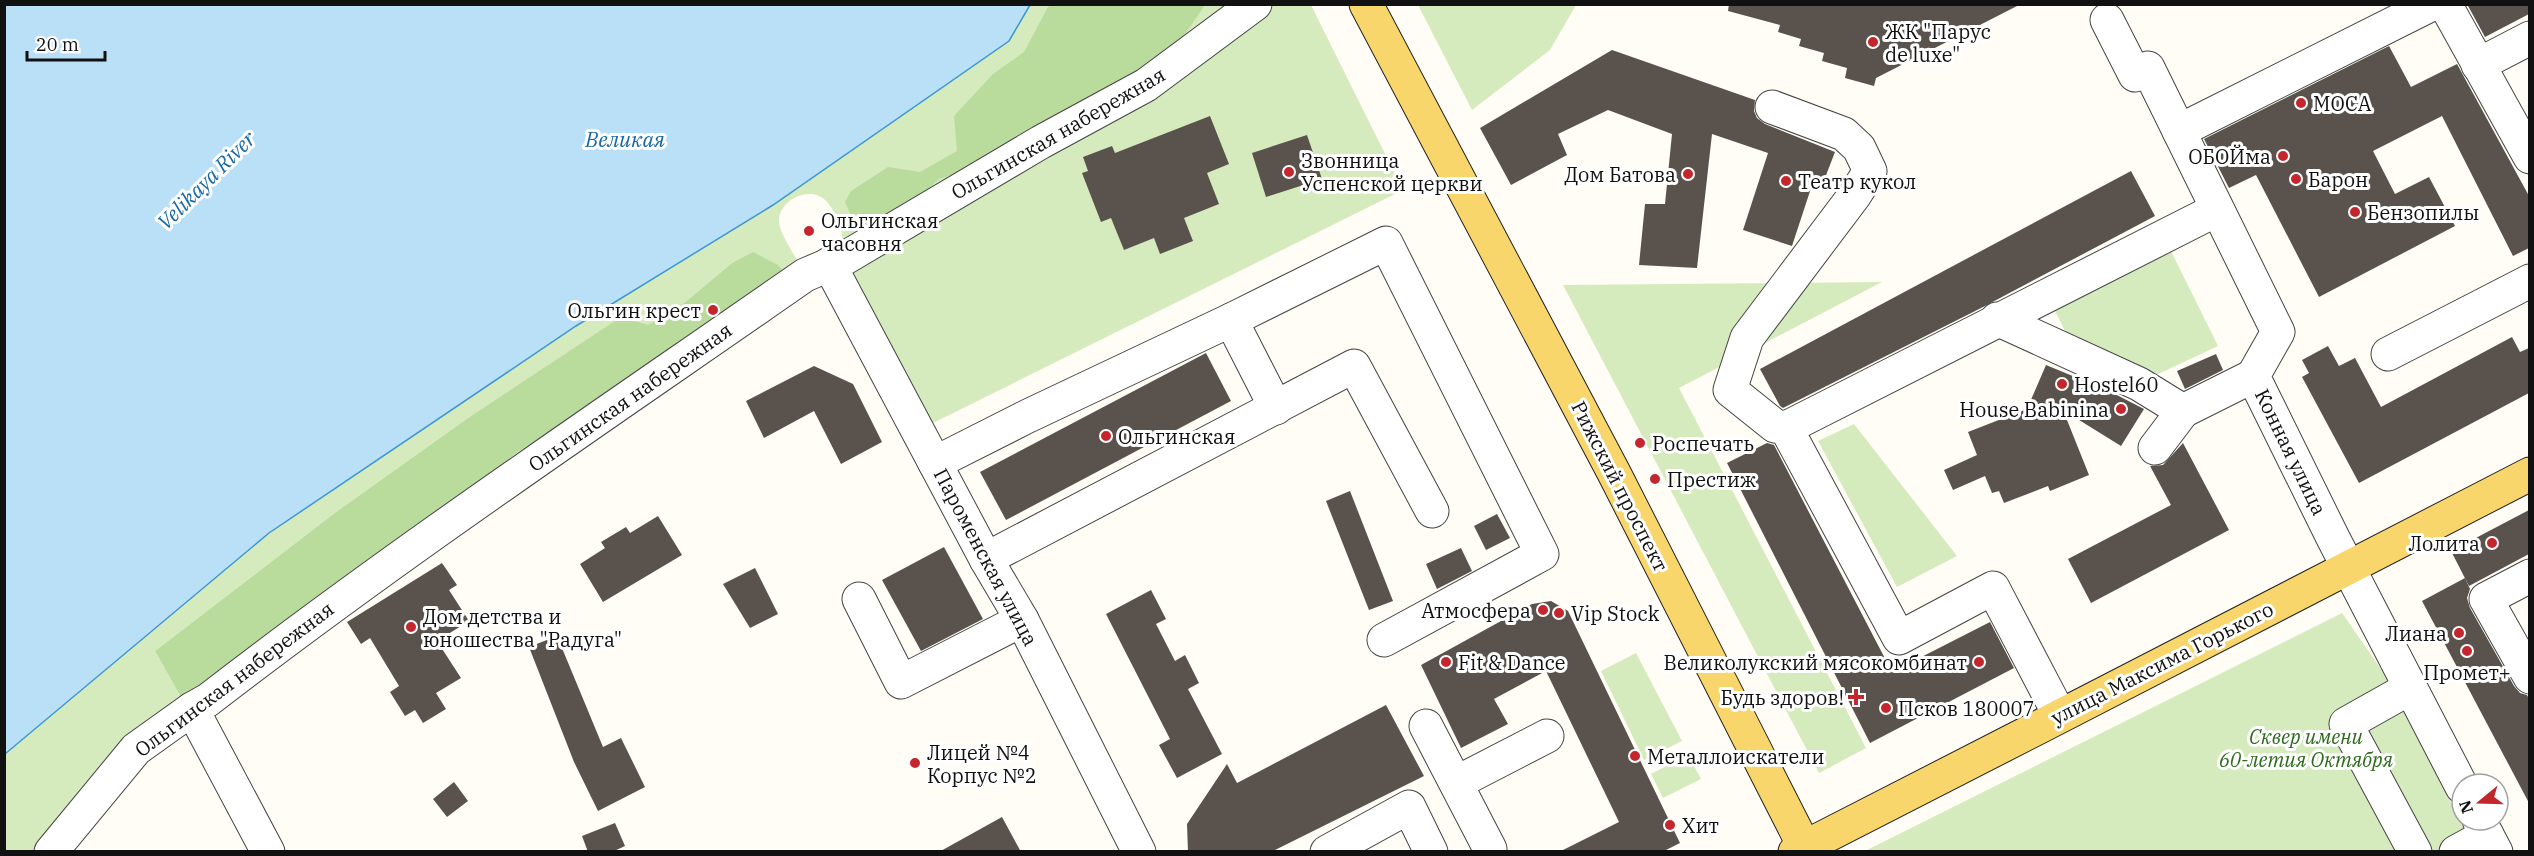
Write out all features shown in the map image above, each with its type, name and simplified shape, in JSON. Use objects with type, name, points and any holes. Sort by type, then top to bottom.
[{"type":"main road","name":"Рижский проспект","points":[[1366,4],[1619,484],[1802,850]]},
{"type":"main road","name":"улица Максима Горького","points":[[1802,850],[2059,714],[2349,569],[2529,474]]},
{"type":"street","name":"Ольгинская набережная","points":[[51,852],[136,749],[208,700],[302,627],[557,447],[805,275],[844,258],[1041,142],[1146,85],[1255,4]]},
{"type":"street","points":[[2176,124],[2432,4]]},
{"type":"street","points":[[2445,4],[2529,157]]},
{"type":"street","name":"Конная улица","points":[[2107,20],[2135,75],[2148,68],[2278,332],[2253,376],[2349,569],[2454,772]]},
{"type":"street","points":[[2478,65],[2529,38]]},
{"type":"street","points":[[1772,107],[1844,134],[1859,148],[1870,171],[1854,196],[1747,338],[1730,390],[1775,426],[1786,428],[1997,319],[2216,210]]},
{"type":"street","points":[[935,463],[1386,243],[1542,554],[1384,640]]},
{"type":"street","name":"Пароменская улица","points":[[829,264],[1022,620],[1139,852]]},
{"type":"street","points":[[2388,354],[2529,281]]},
{"type":"street","points":[[1997,319],[2139,384],[2183,411]]},
{"type":"street","points":[[1231,320],[1276,408]]},
{"type":"street","points":[[987,559],[1354,366],[1432,511]]},
{"type":"street","points":[[2155,448],[2183,411],[2253,376]]},
{"type":"street","points":[[1786,428],[1899,638],[1994,588],[2059,714]]},
{"type":"street","points":[[2529,576],[2486,599],[2529,677]]},
{"type":"street","points":[[859,599],[901,682],[1022,620]]},
{"type":"street","points":[[2410,688],[2346,724],[2415,852]]},
{"type":"street","points":[[192,709],[268,852]]},
{"type":"street","points":[[1426,726],[1489,851]]},
{"type":"street","points":[[1456,783],[1547,736]]},
{"type":"street","points":[[1327,852],[1409,807],[1431,852]]},
{"type":"street","points":[[2456,852],[2487,835]]},
{"type":"green space","points":[[1054,4],[1205,5],[1175,49],[982,165],[939,179],[911,205],[865,229],[855,225],[845,202],[851,191],[888,167],[920,172],[957,151],[954,116],[993,74],[1024,52],[1048,7]]},
{"type":"green space","points":[[1030,5],[1311,5],[1403,190],[929,425],[845,259],[840,229],[832,208],[821,197],[813,194],[797,197],[784,207],[779,222],[785,239],[801,268],[788,276],[732,263],[684,303],[648,326],[621,318],[468,418],[336,512],[155,651],[182,699],[126,741],[55,821],[50,840],[38,851],[5,852],[5,754],[269,533],[576,326],[773,205],[1009,41]]},
{"type":"green space","points":[[1418,5],[1576,5],[1550,50],[1472,110]]},
{"type":"green space","points":[[2167,243],[2218,346],[2156,375],[2071,343],[2050,301]]},
{"type":"green space","points":[[753,252],[778,265],[788,276],[518,452],[299,623],[182,699],[155,651],[336,512],[468,418],[621,317],[648,325],[684,303],[732,263]]},
{"type":"green space","points":[[1882,282],[1679,388],[1866,748],[1819,773],[1563,285]]},
{"type":"green space","points":[[1854,424],[1957,556],[1897,587],[1818,441]]},
{"type":"green space","name":"Сквер имени 60-летия Октября","points":[[2342,613],[2390,682],[2450,801],[2450,832],[2465,832],[2475,851],[1863,852]]},
{"type":"green space","points":[[1636,653],[1682,741],[1644,760],[1601,671]]},
{"type":"green space","points":[[1688,755],[1701,779],[1663,798],[1651,774]]},
{"type":"water","points":[[5,4],[1030,5],[1009,41],[773,205],[576,326],[269,533],[5,754]]},
{"type":"building","name":"ЖК \"Парус de luxe\"","points":[[1729,4],[2021,4],[1876,78],[1874,86],[1845,78],[1847,68],[1822,61],[1824,53],[1799,46],[1801,39],[1778,32],[1780,25],[1728,11]]},
{"type":"building","points":[[2467,4],[2529,4],[2529,14],[2485,37]]},
{"type":"building","points":[[2389,46],[2411,87],[2457,64],[2529,196],[2529,248],[2513,256],[2442,116],[2373,151],[2395,194],[2429,177],[2455,226],[2319,297],[2256,175],[2229,188],[2204,139]]},
{"type":"building","points":[[1612,50],[1755,100],[1754,111],[1757,118],[1765,124],[1835,152],[1823,183],[1814,179],[1792,246],[1743,230],[1768,153],[1712,134],[1697,268],[1639,265],[1645,204],[1665,204],[1672,134],[1608,110],[1558,134],[1567,155],[1511,185],[1480,128]]},
{"type":"building","points":[[1210,116],[1229,164],[1207,173],[1219,204],[1184,218],[1193,241],[1160,254],[1154,238],[1124,250],[1111,218],[1101,222],[1082,173],[1088,171],[1083,157],[1112,146],[1115,153]]},
{"type":"building","name":"Звонница Успенской церкви","points":[[1307,135],[1322,179],[1266,197],[1252,153]]},
{"type":"building","points":[[2131,171],[2155,216],[1983,307],[1783,408],[1780,406],[1760,369]]},
{"type":"building","points":[[2512,337],[2520,352],[2529,348],[2529,393],[2359,483],[2302,377],[2309,373],[2302,360],[2328,346],[2339,366],[2355,358],[2381,407]]},
{"type":"building","name":"Ольгинская","points":[[1206,353],[1231,401],[1006,520],[980,472]]},
{"type":"building","points":[[2216,354],[2223,370],[2185,389],[2177,371]]},
{"type":"building","points":[[2046,365],[2109,391],[2144,409],[2121,446],[2063,410],[2089,475],[2050,491],[2048,486],[2004,503],[1999,491],[1992,493],[1985,476],[1953,490],[1944,470],[1977,455],[1968,432],[2027,409]]},
{"type":"building","points":[[814,366],[853,384],[882,442],[841,464],[814,411],[764,438],[746,401]]},
{"type":"building","points":[[1767,443],[1774,445],[1892,672],[1990,622],[2014,668],[1870,743],[1727,463]]},
{"type":"building","points":[[2183,443],[2229,530],[2091,603],[2068,559],[2171,505],[2150,466],[2163,465]]},
{"type":"building","points":[[1350,491],[1393,601],[1369,610],[1326,501]]},
{"type":"building","points":[[2529,510],[2529,554],[2469,586],[2451,551]]},
{"type":"building","points":[[1497,514],[1510,538],[1486,550],[1474,526]]},
{"type":"building","points":[[658,516],[682,555],[603,602],[580,564],[605,548],[601,542],[626,527],[630,533]]},
{"type":"building","points":[[944,547],[983,619],[921,651],[882,580]]},
{"type":"building","points":[[1461,548],[1472,571],[1437,589],[1426,564]]},
{"type":"building","points":[[442,563],[457,585],[449,590],[469,621],[437,641],[461,678],[436,693],[446,709],[423,723],[415,710],[405,716],[390,692],[399,686],[370,638],[361,644],[347,622]]},
{"type":"building","points":[[755,568],[778,614],[750,628],[723,584]]},
{"type":"building","points":[[2465,578],[2470,589],[2467,598],[2470,608],[2514,686],[2529,699],[2529,803],[2422,601]]},
{"type":"building","points":[[1151,590],[1166,619],[1156,624],[1175,661],[1185,655],[1199,683],[1188,689],[1222,754],[1177,778],[1159,745],[1170,739],[1106,614]]},
{"type":"building","points":[[1551,601],[1568,611],[1680,843],[1662,852],[1559,852],[1619,822],[1546,671],[1494,699],[1508,724],[1461,748],[1421,665],[1532,604]]},
{"type":"building","points":[[557,636],[603,747],[621,738],[645,787],[598,811],[574,762],[529,647]]},
{"type":"building","points":[[1386,705],[1424,776],[1271,852],[1188,852],[1187,824],[1227,764],[1237,783]]},
{"type":"building","points":[[454,782],[468,801],[447,817],[433,799]]},
{"type":"building","points":[[1002,817],[1021,852],[939,852]]},
{"type":"building","points":[[615,823],[625,846],[612,852],[588,852],[582,836]]},
{"type":"place","name":"ЖК \"Парус de luxe\"","points":[[1873,42]]},
{"type":"place","name":"МОСА","points":[[2301,103]]},
{"type":"place","name":"ОБОЙма","points":[[2283,156]]},
{"type":"place","name":"Звонница Успенской церкви","points":[[1289,172]]},
{"type":"place","name":"Дом Батова","points":[[1688,174]]},
{"type":"place","name":"Барон","points":[[2296,179]]},
{"type":"place","name":"Театр кукол","points":[[1786,181]]},
{"type":"place","name":"Бензопилы","points":[[2355,212]]},
{"type":"place","name":"Ольгинская часовня","points":[[809,231]]},
{"type":"place","name":"Ольгин крест","points":[[713,310]]},
{"type":"place","name":"Hostel60","points":[[2062,384]]},
{"type":"place","name":"House Babinina","points":[[2121,409]]},
{"type":"place","name":"Ольгинская","points":[[1106,436]]},
{"type":"place","name":"Роспечать","points":[[1640,443]]},
{"type":"place","name":"Престиж","points":[[1655,479]]},
{"type":"place","name":"Лолита","points":[[2492,543]]},
{"type":"place","name":"Атмосфера","points":[[1543,610]]},
{"type":"place","name":"Vip Stock","points":[[1559,613]]},
{"type":"place","name":"Дом детства и юношества \"Радуга\"","points":[[411,627]]},
{"type":"place","name":"Лиана","points":[[2459,633]]},
{"type":"place","name":"Промет+","points":[[2467,651]]},
{"type":"place","name":"Fit & Dance","points":[[1446,662]]},
{"type":"place","name":"Великолукский мясокомбинат","points":[[1979,662]]},
{"type":"place","name":"Будь здоров!","points":[[1856,697]]},
{"type":"place","name":"Псков 180007","points":[[1886,708]]},
{"type":"place","name":"Металлоискатели","points":[[1635,756]]},
{"type":"place","name":"Лицей №4 Корпус №2","points":[[915,763]]},
{"type":"place","name":"Хит","points":[[1670,825]]},
{"type":"water label","name":"Великая","points":[[625,139]]},
{"type":"water label","name":"Velikaya River","points":[[206,180]]}]
